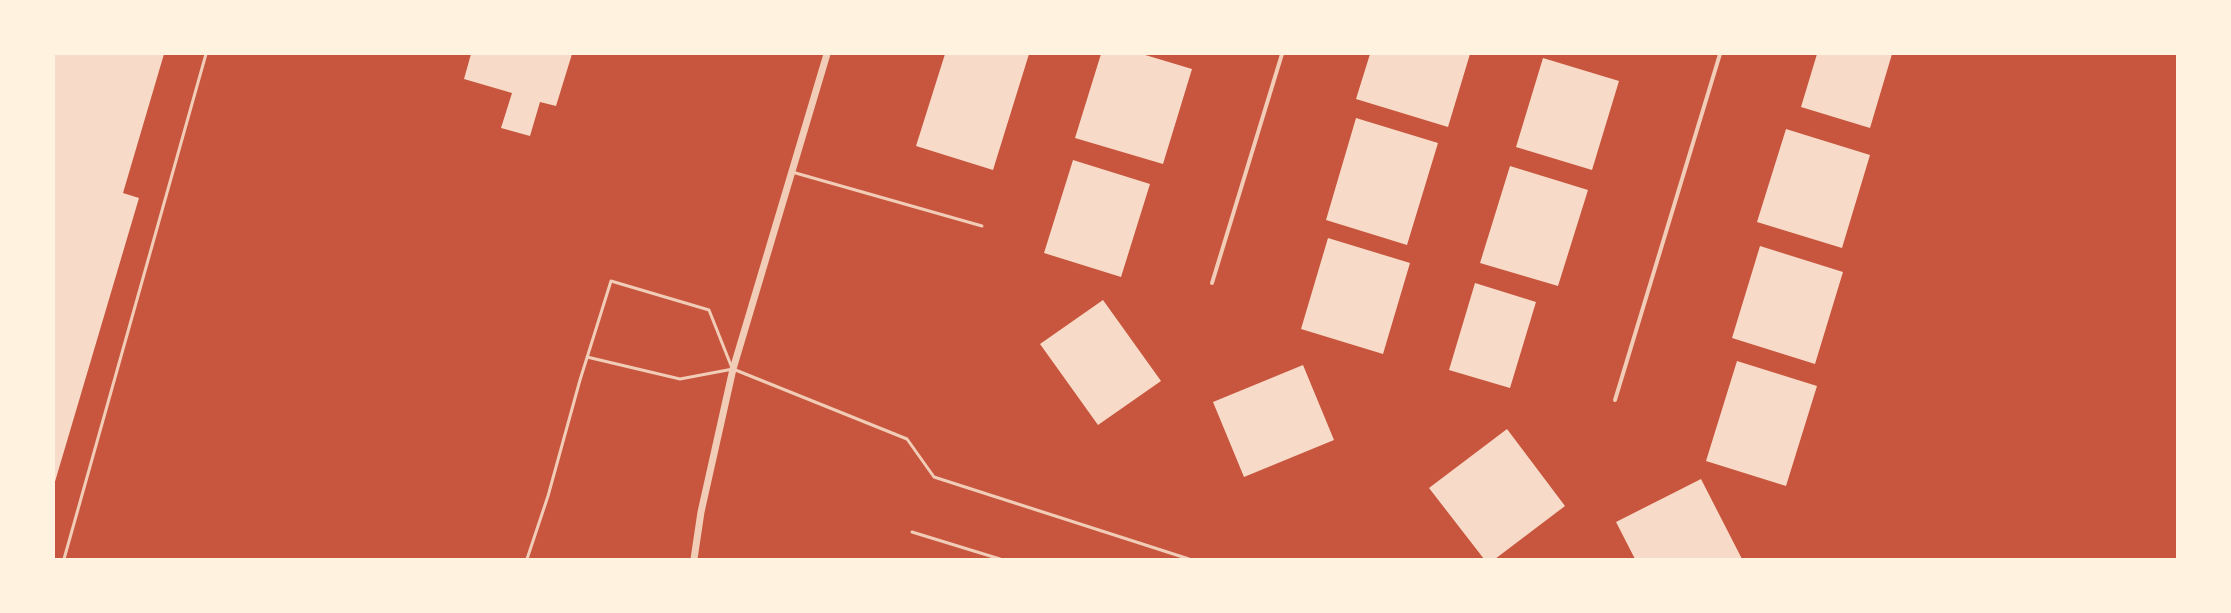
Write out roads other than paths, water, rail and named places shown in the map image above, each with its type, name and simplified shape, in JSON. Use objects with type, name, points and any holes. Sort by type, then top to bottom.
[{"type":"street","points":[[694,559],[701,512],[733,369],[827,54]]},
{"type":"street","points":[[1212,283],[1282,54]]},
{"type":"street","points":[[1615,400],[1720,54]]},
{"type":"lane","points":[[64,559],[180,155],[206,54]]},
{"type":"lane","points":[[792,172],[982,226]]},
{"type":"lane","points":[[527,559],[548,496],[611,281],[709,310],[733,369]]},
{"type":"lane","points":[[588,357],[680,379],[733,369],[907,439],[934,477],[1189,559]]},
{"type":"lane","points":[[912,532],[1000,559]]}]
